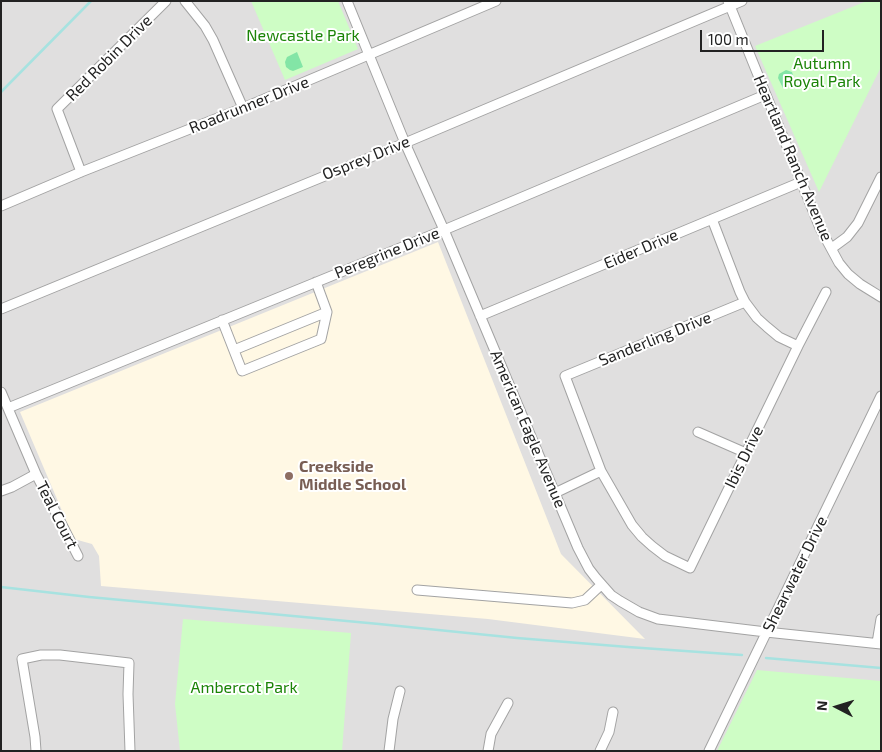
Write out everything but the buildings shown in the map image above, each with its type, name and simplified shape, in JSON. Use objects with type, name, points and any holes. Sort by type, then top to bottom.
[{"type":"street","name":"Red Robin Drive","points":[[81,172],[57,109],[166,1]]},
{"type":"street","points":[[185,1],[214,40],[243,108]]},
{"type":"street","name":"American Eagle Avenue","points":[[347,1],[404,142],[444,230],[583,558],[601,585],[630,607],[658,618],[879,644]]},
{"type":"street","name":"Roadrunner Drive","points":[[1,206],[243,108],[496,1]]},
{"type":"street","name":"Osprey Drive","points":[[1,309],[404,142],[729,4],[742,1]]},
{"type":"street","name":"Heartland Ranch Avenue","points":[[729,4],[820,228],[839,263],[848,274],[881,297]]},
{"type":"street","name":"Peregrine Drive","points":[[8,408],[444,230],[765,95]]},
{"type":"street","points":[[832,248],[847,237],[858,223],[881,177]]},
{"type":"street","name":"Eider Drive","points":[[480,316],[801,182]]},
{"type":"street","points":[[712,219],[745,302],[757,318],[767,327],[780,337],[798,346]]},
{"type":"street","points":[[222,320],[242,371],[321,339],[327,312],[316,282]]},
{"type":"street","name":"Ibis Drive","points":[[601,471],[632,525],[642,537],[665,556],[690,568],[826,292]]},
{"type":"street","name":"Sanderling Drive","points":[[601,471],[565,376],[745,302]]},
{"type":"street","points":[[234,350],[327,312]]},
{"type":"street","name":"Teal Court","points":[[1,392],[36,474],[78,556]]},
{"type":"street","name":"Shearwater Drive","points":[[709,751],[881,396]]},
{"type":"street","points":[[698,432],[746,453]]},
{"type":"street","points":[[555,493],[601,471]]},
{"type":"street","points":[[1,491],[36,474]]},
{"type":"street","points":[[417,590],[572,603],[584,600],[601,585]]},
{"type":"street","points":[[879,644],[881,619]]},
{"type":"street","points":[[36,751],[22,659],[41,655],[129,663],[130,751]]},
{"type":"street","points":[[389,751],[393,719],[400,691]]},
{"type":"street","points":[[488,751],[491,734],[508,703]]},
{"type":"street","points":[[600,751],[609,732],[613,712]]},
{"type":"shaded area","points":[[1,1],[881,1],[881,751],[1,751]]},
{"type":"shaded area","name":"Creekside Middle School","points":[[438,242],[561,554],[645,639],[488,619],[101,586],[99,556],[92,544],[74,539],[20,412]]},
{"type":"green space","name":"Newcastle Park","points":[[251,1],[338,1],[358,49],[285,80]]},
{"type":"green space","name":"Autumn Royal Park","points":[[867,1],[881,1],[881,67],[819,192],[755,46]]},
{"type":"green space","points":[[297,52],[303,67],[293,71],[286,67],[285,62],[287,57]]},
{"type":"green space","points":[[786,70],[792,72],[795,82],[783,88],[778,78],[779,74]]},
{"type":"green space","name":"Ambercot Park","points":[[183,619],[351,633],[342,751],[180,751],[175,704]]},
{"type":"green space","points":[[757,670],[881,681],[881,751],[717,751]]},
{"type":"waterway","points":[[1,92],[91,1]]},
{"type":"waterway","points":[[1,587],[517,638],[742,655]]},
{"type":"waterway","points":[[766,658],[881,668]]},
{"type":"place","name":"Creekside Middle School","points":[[289,476]]}]
